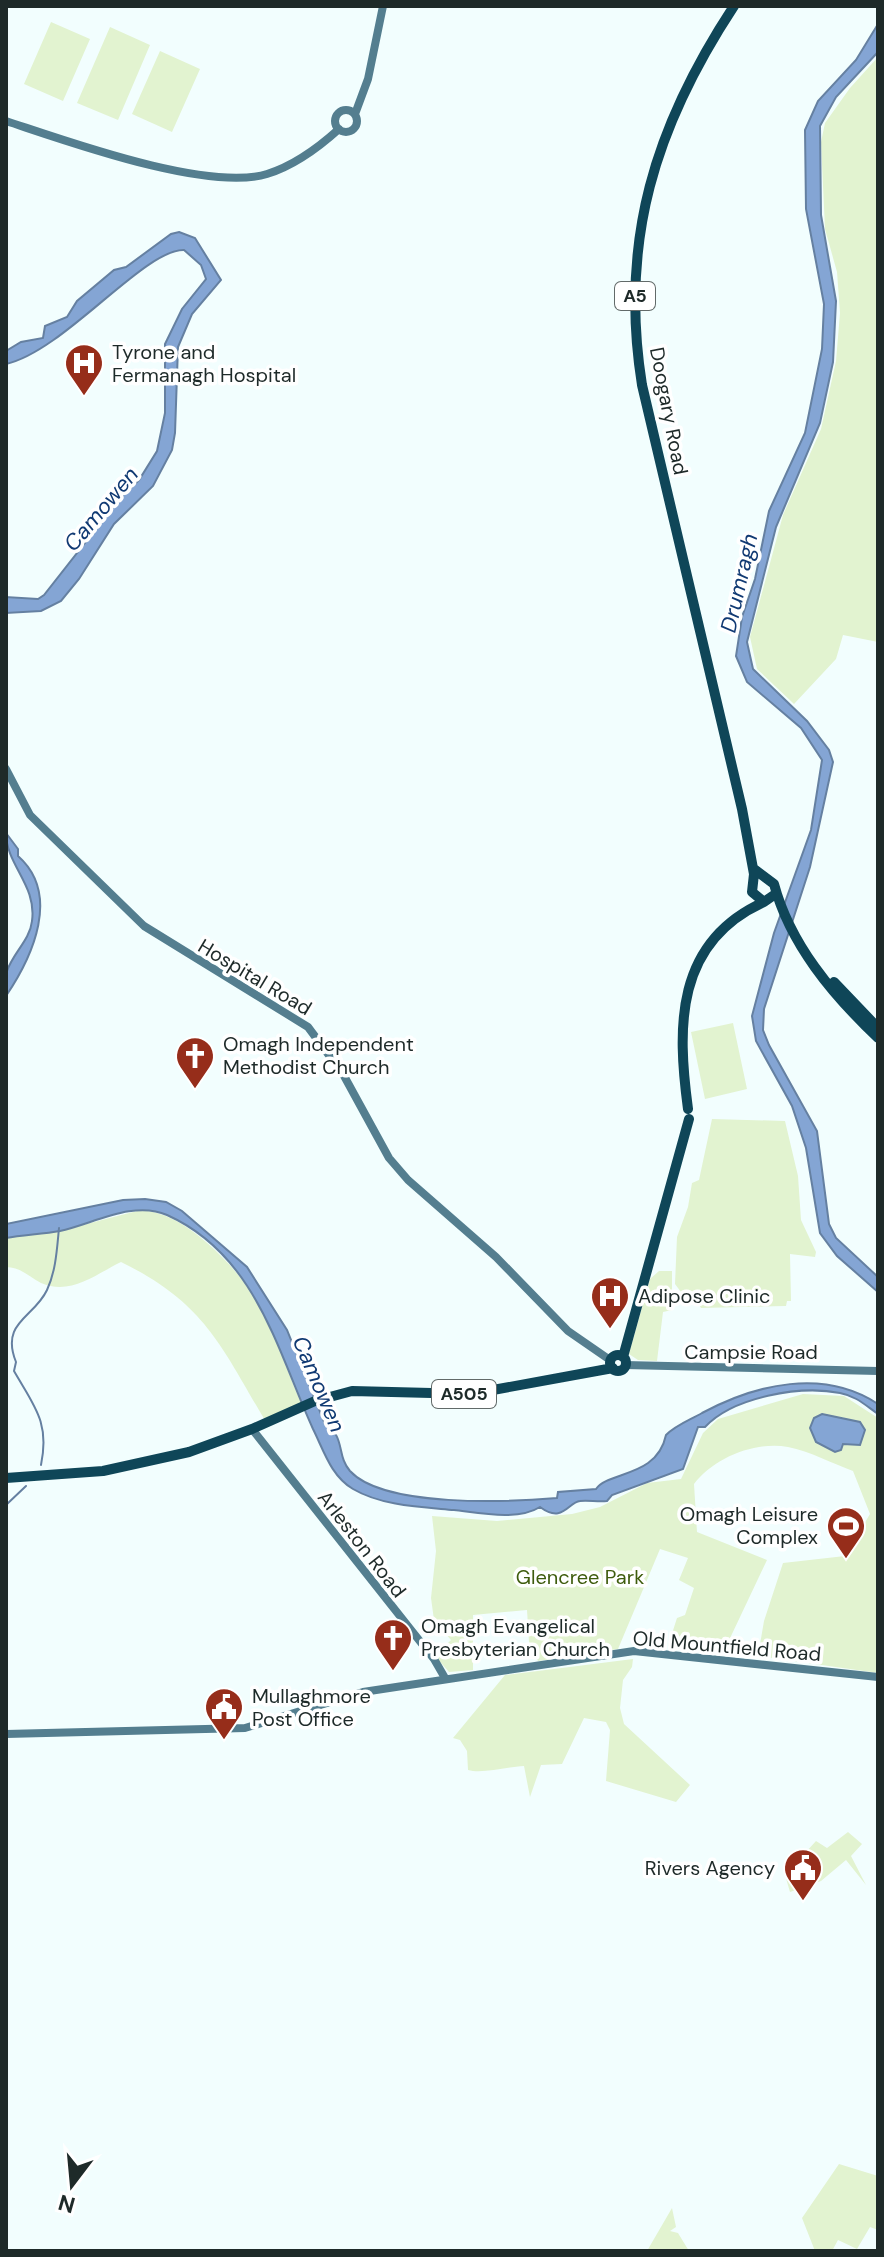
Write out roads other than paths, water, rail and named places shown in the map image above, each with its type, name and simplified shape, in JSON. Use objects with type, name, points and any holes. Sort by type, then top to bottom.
[{"type":"highway","name":"Doogary Road","points":[[734,6],[702,56],[668,124],[650,178],[636,262],[635,323],[642,385],[757,885]]},
{"type":"highway","name":"A5","points":[[757,885],[774,884],[773,902]]},
{"type":"highway","name":"A5","points":[[757,885],[773,902],[835,994],[878,1038]]},
{"type":"highway","points":[[748,909],[757,885]]},
{"type":"highway","points":[[624,1361],[689,1114],[680,1049],[685,997],[698,961],[712,942],[748,909],[773,902]]},
{"type":"highway","points":[[800,944],[876,1025]]},
{"type":"highway","name":"A505","points":[[6,1478],[103,1471],[189,1452],[315,1401],[359,1390],[428,1395],[471,1394],[612,1364],[619,1370],[624,1361]]},
{"type":"street","points":[[355,114],[345,111],[338,114],[335,122],[339,129],[345,132],[354,129],[358,121],[355,114],[368,79],[383,6]]},
{"type":"street","points":[[6,121],[89,147],[203,176],[230,179],[276,171],[299,159],[339,129]]},
{"type":"street","name":"Hospital Road","points":[[6,769],[30,815],[144,926],[308,1027],[343,1074],[389,1158],[408,1180],[496,1257],[568,1331],[612,1364]]},
{"type":"street","name":"Campsie Road","points":[[624,1361],[878,1371]]},
{"type":"street","name":"Arleston Road","points":[[252,1429],[434,1659],[445,1678]]},
{"type":"street","name":"Old Mountfield Road","points":[[6,1734],[245,1728],[344,1696],[634,1651],[878,1677]]},
{"type":"water","points":[[878,24],[878,52],[836,97],[820,126],[821,215],[836,301],[833,362],[820,423],[776,527],[747,642],[753,669],[807,721],[829,750],[833,762],[810,867],[764,1009],[763,1030],[817,1131],[829,1224],[836,1238],[878,1277],[878,1292],[837,1256],[820,1233],[806,1148],[792,1106],[756,1041],[752,1016],[774,933],[811,830],[822,760],[801,728],[747,682],[736,656],[742,617],[755,579],[769,511],[805,433],[822,349],[824,304],[806,209],[805,130],[818,101],[856,60]]},
{"type":"water","points":[[179,232],[195,238],[221,280],[192,314],[178,347],[172,450],[153,486],[114,524],[61,601],[41,611],[6,613],[6,597],[38,599],[44,595],[121,497],[139,480],[157,451],[165,413],[165,344],[182,309],[206,279],[201,265],[184,250],[167,254],[125,282],[53,341],[6,364],[6,351],[21,342],[43,338],[45,326],[67,317],[77,301],[114,270],[126,267],[171,234]]},
{"type":"water","points":[[6,833],[18,849],[18,856],[31,871],[38,888],[40,906],[33,944],[6,996],[6,974],[28,934],[32,908],[26,886],[7,844]]},
{"type":"water","points":[[123,1200],[166,1202],[182,1211],[247,1267],[287,1330],[325,1424],[336,1435],[346,1465],[367,1483],[390,1491],[448,1500],[509,1501],[557,1498],[558,1492],[596,1489],[602,1483],[653,1459],[666,1435],[683,1423],[745,1394],[790,1384],[813,1383],[857,1393],[878,1404],[878,1414],[851,1396],[824,1391],[787,1392],[749,1401],[732,1408],[705,1427],[698,1427],[683,1469],[612,1495],[607,1501],[576,1502],[560,1513],[548,1512],[540,1507],[521,1514],[487,1514],[402,1505],[376,1499],[345,1484],[334,1470],[260,1307],[243,1279],[222,1254],[197,1232],[167,1215],[141,1210],[60,1231],[6,1238],[6,1224]]},
{"type":"water","points":[[822,1414],[860,1422],[865,1430],[860,1445],[843,1444],[841,1450],[835,1452],[816,1442],[810,1428],[814,1418]]},
{"type":"waterway","points":[[41,1465],[42,1426],[14,1371],[16,1362],[12,1338],[15,1329],[41,1299],[50,1283],[59,1228]]},
{"type":"waterway","points":[[6,1505],[26,1486]]},
{"type":"place","name":"Tyrone and Fermanagh Hospital","points":[[84,397]]},
{"type":"place","name":"Omagh Independent Methodist Church","points":[[195,1090]]},
{"type":"place","name":"Adipose Clinic","points":[[610,1330]]},
{"type":"place","name":"Omagh Leisure Complex","points":[[846,1560]]},
{"type":"place","name":"Omagh Evangelical Presbyterian Church","points":[[393,1672]]},
{"type":"place","name":"Mullaghmore Post Office","points":[[224,1741]]},
{"type":"place","name":"Rivers Agency","points":[[803,1902]]},
{"type":"water label","name":"Camowen","points":[[101,509]]},
{"type":"water label","name":"Drumragh","points":[[739,583]]},
{"type":"water label","name":"Camowen","points":[[319,1384]]},
{"type":"park label","name":"Glencree Park","points":[[580,1577]]}]
